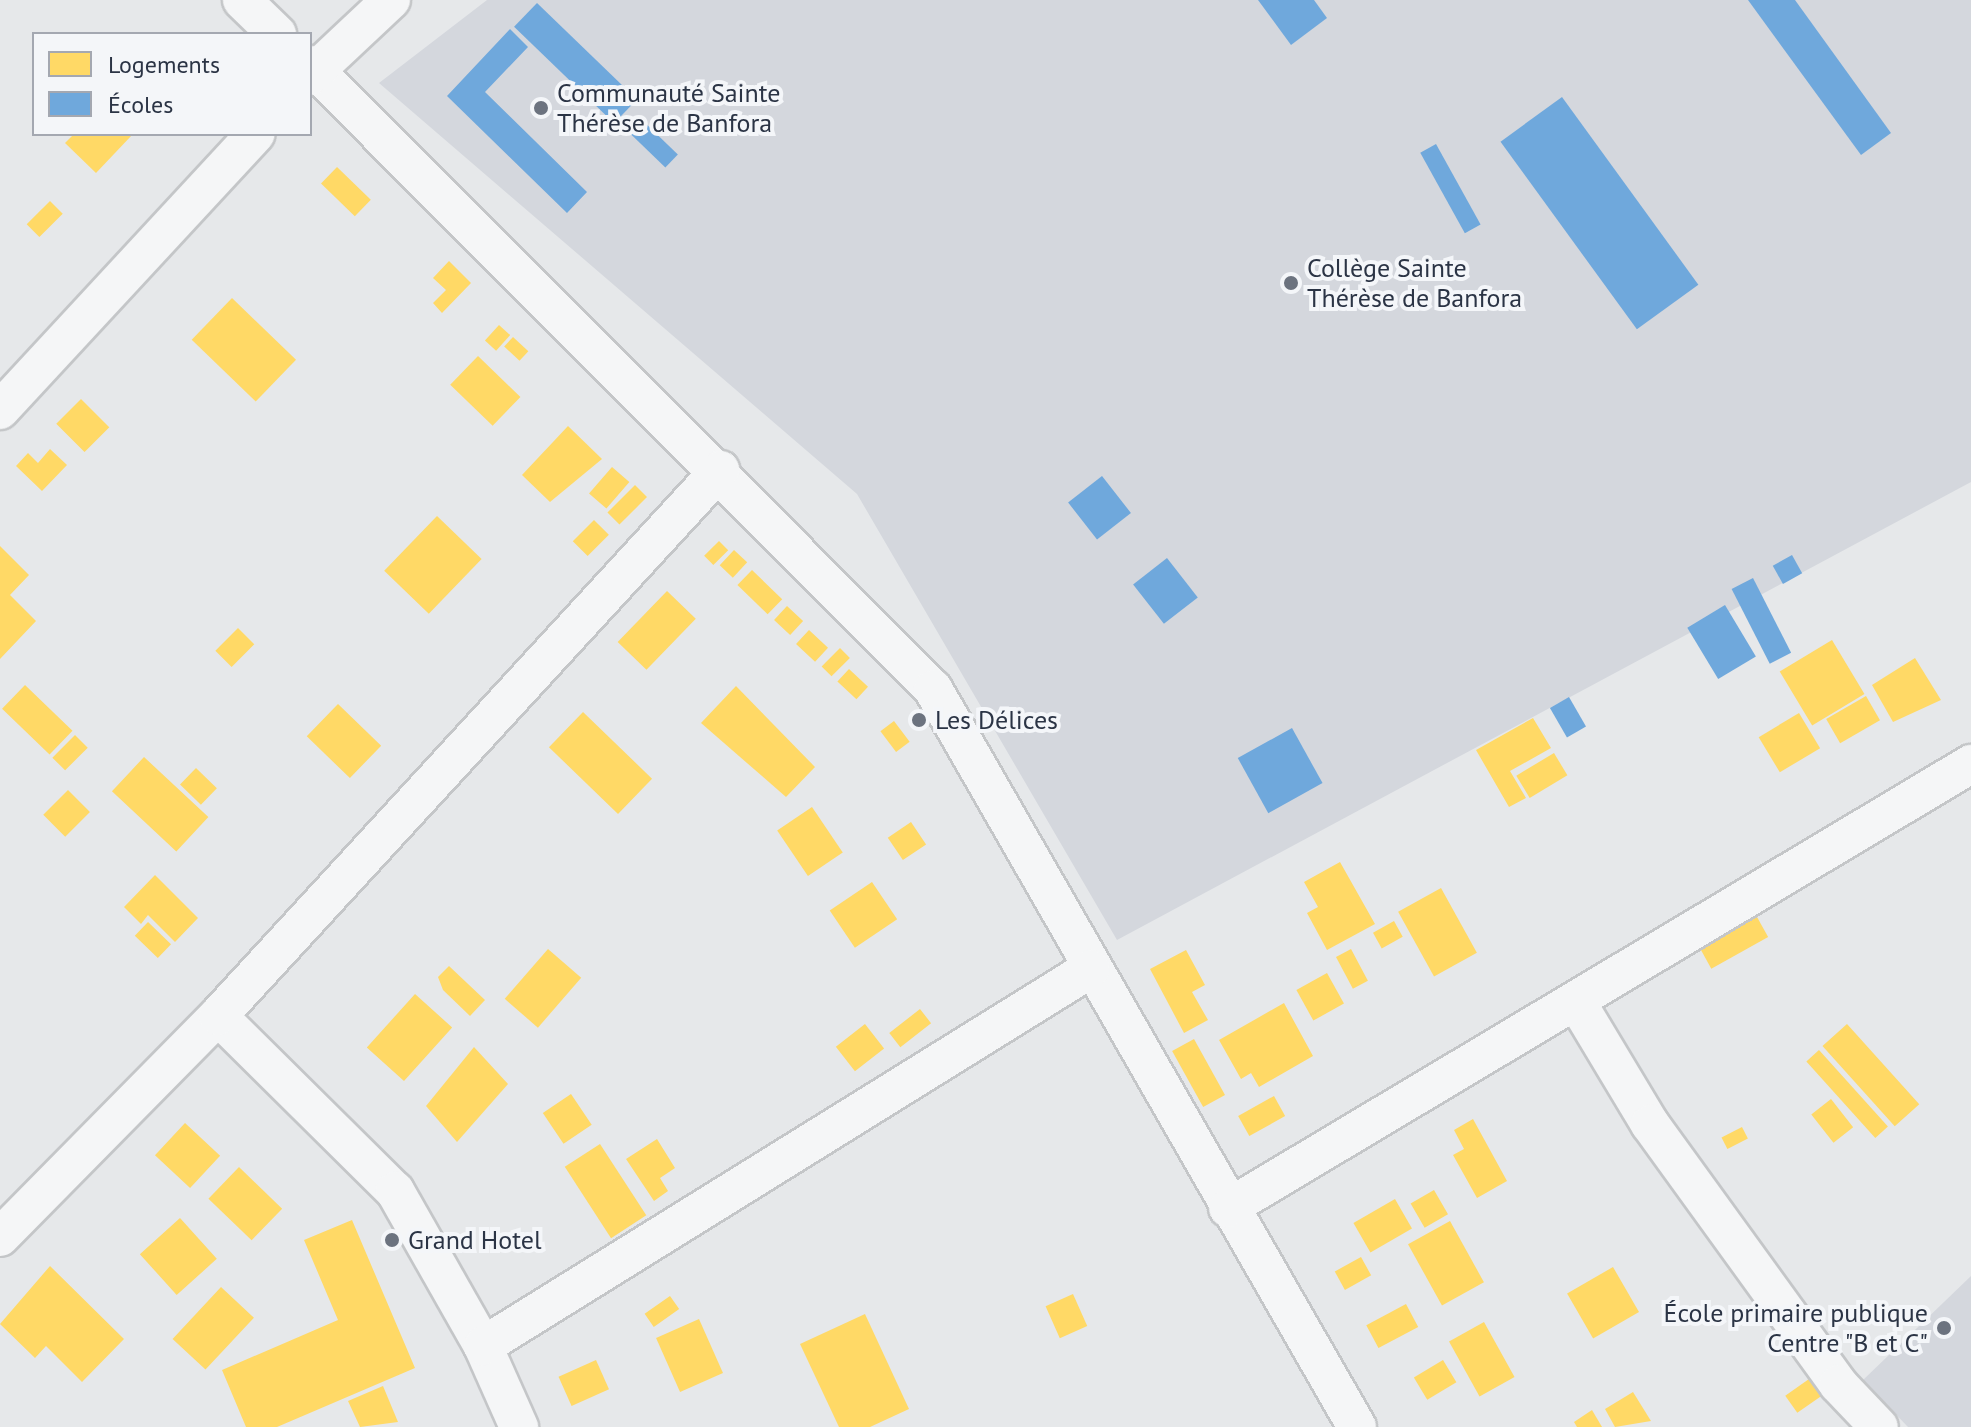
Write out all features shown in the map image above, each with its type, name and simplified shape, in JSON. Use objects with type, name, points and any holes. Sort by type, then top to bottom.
[{"type":"street","points":[[242,0],[275,32]]},
{"type":"street","points":[[391,0],[312,71],[720,470],[933,689],[1090,969],[1357,1427]]},
{"type":"street","points":[[0,410],[254,136]]},
{"type":"street","points":[[0,1237],[218,1016],[720,470]]},
{"type":"street","points":[[1228,1208],[1971,764]]},
{"type":"street","points":[[483,1346],[1090,969]]},
{"type":"street","points":[[1576,1001],[1650,1124],[1838,1384],[1879,1427]]},
{"type":"street","points":[[218,1016],[395,1191],[483,1346],[519,1427]]},
{"type":"shaded area","name":"Collège Sainte Thérèse de Banfora","points":[[487,0],[1971,0],[1971,482],[1117,940],[857,494],[379,83]]},
{"type":"shaded area","name":"École primaire publique Centre \"B et C\"","points":[[1971,1276],[1971,1427],[1908,1427],[1863,1380]]},
{"type":"building: Logements","points":[[72,136],[131,136],[96,173],[65,143]]},
{"type":"building: Logements","points":[[337,167],[371,200],[355,216],[321,184]]},
{"type":"building: Logements","points":[[50,201],[63,214],[39,237],[27,224]]},
{"type":"building: Logements","points":[[449,261],[471,283],[442,313],[433,303],[446,290],[433,278]]},
{"type":"building: Logements","points":[[232,298],[296,360],[256,402],[192,340]]},
{"type":"building: Logements","points":[[499,325],[510,335],[496,351],[485,341]]},
{"type":"building: Logements","points":[[513,337],[528,351],[519,361],[504,347]]},
{"type":"building: Logements","points":[[478,356],[520,397],[493,426],[450,385]]},
{"type":"building: Logements","points":[[81,399],[109,427],[85,452],[56,424]]},
{"type":"building: Logements","points":[[568,426],[602,459],[550,502],[522,475]]},
{"type":"building: Logements","points":[[50,449],[67,465],[42,491],[16,466],[28,453],[38,463]]},
{"type":"building: Logements","points":[[612,467],[629,482],[606,509],[589,493]]},
{"type":"building: Logements","points":[[635,485],[647,497],[619,525],[607,513]]},
{"type":"building: Logements","points":[[437,516],[482,559],[429,614],[384,571]]},
{"type":"building: Logements","points":[[594,520],[609,535],[588,556],[573,541]]},
{"type":"building: Logements","points":[[719,541],[728,550],[713,565],[704,556]]},
{"type":"building: Logements","points":[[0,546],[29,575],[10,595],[36,621],[0,659]]},
{"type":"building: Logements","points":[[734,550],[747,562],[733,578],[720,565]]},
{"type":"building: Logements","points":[[752,570],[782,599],[768,614],[737,585]]},
{"type":"building: Logements","points":[[667,591],[696,619],[646,670],[618,642]]},
{"type":"building: Logements","points":[[787,606],[803,621],[790,635],[774,620]]},
{"type":"building: Logements","points":[[238,628],[254,644],[232,667],[215,651]]},
{"type":"building: Logements","points":[[809,630],[828,648],[815,662],[796,644]]},
{"type":"building: Logements","points":[[1832,640],[1864,694],[1812,725],[1780,671]]},
{"type":"building: Logements","points":[[840,648],[850,658],[832,676],[822,666]]},
{"type":"building: Logements","points":[[1915,658],[1941,700],[1893,722],[1872,685]]},
{"type":"building: Logements","points":[[849,669],[868,687],[856,699],[837,681]]},
{"type":"building: Logements","points":[[25,685],[72,731],[50,755],[2,709]]},
{"type":"building: Logements","points":[[736,686],[815,767],[786,797],[701,723]]},
{"type":"building: Logements","points":[[1866,696],[1880,720],[1840,743],[1826,719]]},
{"type":"building: Logements","points":[[338,704],[381,746],[350,778],[307,736]]},
{"type":"building: Logements","points":[[583,712],[652,779],[618,814],[549,747]]},
{"type":"building: Logements","points":[[1799,713],[1820,748],[1780,772],[1759,737]]},
{"type":"building: Logements","points":[[1533,718],[1551,748],[1510,771],[1526,798],[1509,807],[1476,750]]},
{"type":"building: Logements","points":[[894,721],[910,742],[896,752],[880,731]]},
{"type":"building: Logements","points":[[75,735],[88,748],[65,770],[52,758]]},
{"type":"building: Logements","points":[[1554,753],[1567,775],[1530,798],[1516,776]]},
{"type":"building: Logements","points":[[144,757],[208,817],[176,851],[112,791]]},
{"type":"building: Logements","points":[[196,768],[217,788],[201,805],[180,785]]},
{"type":"building: Logements","points":[[68,790],[90,812],[65,837],[43,815]]},
{"type":"building: Logements","points":[[812,807],[843,853],[808,876],[777,830]]},
{"type":"building: Logements","points":[[911,822],[926,844],[903,860],[888,838]]},
{"type":"building: Logements","points":[[1340,862],[1375,924],[1327,950],[1307,913],[1318,907],[1304,882]]},
{"type":"building: Logements","points":[[155,875],[198,918],[175,942],[148,915],[141,924],[124,907]]},
{"type":"building: Logements","points":[[872,882],[897,919],[855,948],[830,911]]},
{"type":"building: Logements","points":[[1441,888],[1477,953],[1434,976],[1398,912]]},
{"type":"building: Logements","points":[[1757,917],[1768,937],[1711,969],[1700,949]]},
{"type":"building: Logements","points":[[1394,921],[1403,937],[1382,948],[1373,933]]},
{"type":"building: Logements","points":[[148,922],[171,944],[158,958],[135,936]]},
{"type":"building: Logements","points":[[548,949],[581,978],[538,1028],[505,999]]},
{"type":"building: Logements","points":[[1351,949],[1368,981],[1353,989],[1336,957]]},
{"type":"building: Logements","points":[[1186,950],[1205,985],[1192,992],[1208,1020],[1184,1033],[1150,969]]},
{"type":"building: Logements","points":[[449,966],[485,1000],[470,1016],[443,990],[438,977]]},
{"type":"building: Logements","points":[[1327,973],[1344,1004],[1313,1021],[1296,990]]},
{"type":"building: Logements","points":[[415,994],[452,1027],[404,1081],[367,1048]]},
{"type":"building: Logements","points":[[1284,1003],[1313,1056],[1259,1087],[1251,1073],[1241,1079],[1219,1040]]},
{"type":"building: Logements","points":[[920,1009],[931,1023],[900,1047],[889,1033]]},
{"type":"building: Logements","points":[[865,1024],[884,1048],[855,1071],[836,1047]]},
{"type":"building: Logements","points":[[1847,1024],[1919,1104],[1895,1126],[1822,1046]]},
{"type":"building: Logements","points":[[1194,1039],[1225,1095],[1203,1107],[1172,1051]]},
{"type":"building: Logements","points":[[474,1047],[508,1084],[457,1142],[426,1106]]},
{"type":"building: Logements","points":[[1819,1050],[1888,1127],[1875,1138],[1806,1061]]},
{"type":"building: Logements","points":[[571,1094],[592,1125],[564,1144],[543,1113]]},
{"type":"building: Logements","points":[[1274,1096],[1285,1116],[1249,1136],[1238,1116]]},
{"type":"building: Logements","points":[[1831,1099],[1853,1127],[1833,1143],[1811,1114]]},
{"type":"building: Logements","points":[[1473,1119],[1507,1181],[1477,1198],[1453,1155],[1464,1149],[1454,1130]]},
{"type":"building: Logements","points":[[185,1123],[220,1156],[190,1188],[155,1155]]},
{"type":"building: Logements","points":[[1742,1127],[1748,1139],[1727,1149],[1722,1137]]},
{"type":"building: Logements","points":[[657,1139],[675,1168],[660,1178],[668,1191],[654,1201],[626,1159]]},
{"type":"building: Logements","points":[[600,1144],[646,1215],[611,1238],[565,1167]]},
{"type":"building: Logements","points":[[239,1167],[282,1209],[252,1240],[208,1199]]},
{"type":"building: Logements","points":[[1434,1190],[1448,1214],[1425,1228],[1411,1204]]},
{"type":"building: Logements","points":[[1395,1199],[1412,1228],[1370,1252],[1353,1223]]},
{"type":"building: Logements","points":[[180,1218],[217,1259],[177,1295],[140,1254]]},
{"type":"building: Logements","points":[[352,1220],[415,1368],[277,1427],[246,1427],[222,1370],[338,1320],[304,1240]]},
{"type":"building: Logements","points":[[1450,1221],[1484,1282],[1442,1305],[1408,1244]]},
{"type":"building: Logements","points":[[1361,1257],[1371,1275],[1345,1290],[1335,1272]]},
{"type":"building: Logements","points":[[50,1266],[124,1339],[82,1382],[46,1346],[35,1358],[0,1324]]},
{"type":"building: Logements","points":[[1613,1267],[1639,1312],[1593,1339],[1567,1294]]},
{"type":"building: Logements","points":[[221,1287],[254,1318],[205,1370],[173,1339]]},
{"type":"building: Logements","points":[[1073,1294],[1087,1326],[1060,1338],[1046,1306]]},
{"type":"building: Logements","points":[[670,1296],[679,1309],[654,1327],[645,1314]]},
{"type":"building: Logements","points":[[1406,1304],[1418,1327],[1378,1348],[1366,1325]]},
{"type":"building: Logements","points":[[865,1314],[909,1409],[870,1427],[839,1427],[800,1344]]},
{"type":"building: Logements","points":[[699,1319],[723,1373],[680,1392],[656,1338]]},
{"type":"building: Logements","points":[[1484,1322],[1515,1377],[1480,1396],[1449,1341]]},
{"type":"building: Logements","points":[[596,1360],[609,1389],[572,1406],[559,1377]]},
{"type":"building: Logements","points":[[1443,1360],[1456,1382],[1427,1400],[1414,1378]]},
{"type":"building: Logements","points":[[1809,1379],[1821,1396],[1797,1413],[1785,1396]]},
{"type":"building: Logements","points":[[383,1386],[398,1422],[360,1427],[348,1401]]},
{"type":"building: Logements","points":[[1633,1392],[1651,1421],[1615,1427],[1605,1409]]},
{"type":"building: Logements","points":[[1592,1410],[1602,1427],[1577,1427],[1574,1422]]},
{"type":"building: Écoles","points":[[1258,0],[1314,0],[1327,18],[1291,45]]},
{"type":"building: Écoles","points":[[1748,0],[1795,0],[1891,133],[1861,155]]},
{"type":"building: Écoles","points":[[537,3],[637,100],[614,123],[514,27]]},
{"type":"building: Écoles","points":[[510,29],[528,47],[485,92],[587,192],[567,213],[447,96]]},
{"type":"building: Écoles","points":[[1562,97],[1698,285],[1637,329],[1501,142]]},
{"type":"building: Écoles","points":[[639,117],[678,155],[665,167],[626,130]]},
{"type":"building: Écoles","points":[[1436,144],[1481,224],[1465,233],[1420,153]]},
{"type":"building: Écoles","points":[[1102,476],[1131,513],[1097,540],[1068,502]]},
{"type":"building: Écoles","points":[[1792,555],[1802,573],[1783,584],[1773,566]]},
{"type":"building: Écoles","points":[[1167,558],[1198,597],[1164,624],[1133,584]]},
{"type":"building: Écoles","points":[[1753,578],[1791,653],[1770,664],[1732,589]]},
{"type":"building: Écoles","points":[[1725,605],[1756,656],[1718,679],[1687,628]]},
{"type":"building: Écoles","points":[[1569,697],[1586,726],[1567,737],[1550,708]]},
{"type":"building: Écoles","points":[[1292,728],[1323,783],[1268,813],[1238,758]]},
{"type":"place","name":"Communauté Sainte Thérèse de Banfora","points":[[541,108]]},
{"type":"place","name":"Collège Sainte Thérèse de Banfora","points":[[1291,283]]},
{"type":"place","name":"Les Délices","points":[[919,720]]},
{"type":"place","name":"Grand Hotel","points":[[392,1240]]},
{"type":"place","name":"École primaire publique Centre \"B et C\"","points":[[1944,1328]]}]
